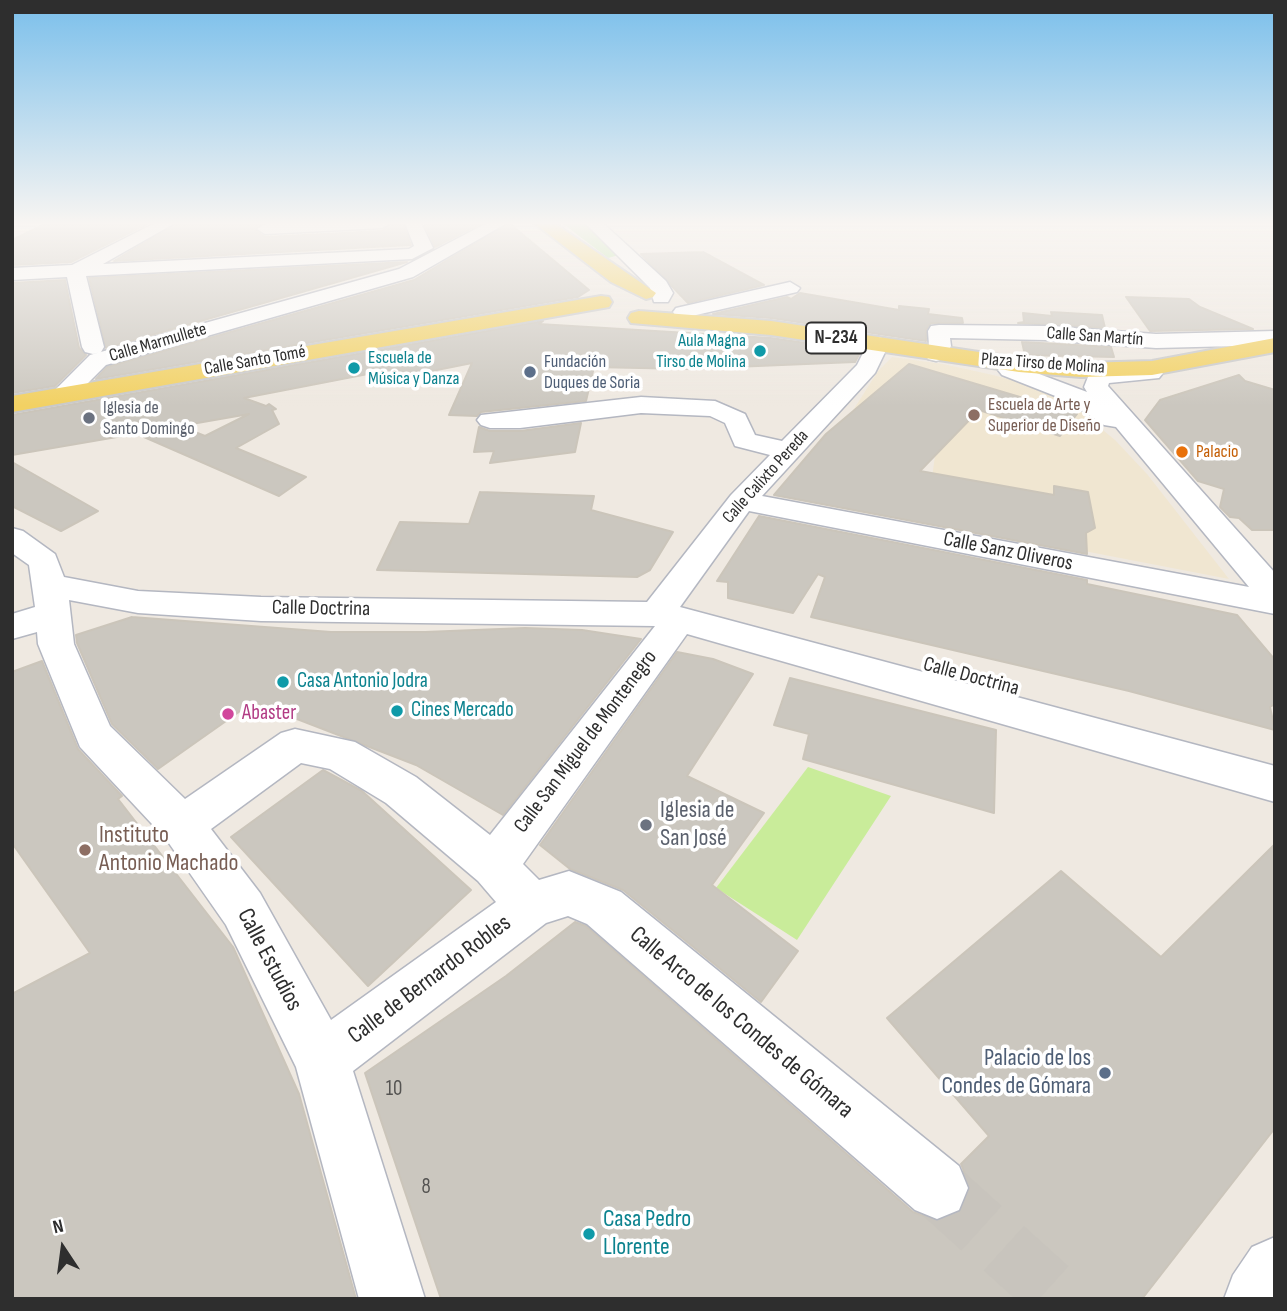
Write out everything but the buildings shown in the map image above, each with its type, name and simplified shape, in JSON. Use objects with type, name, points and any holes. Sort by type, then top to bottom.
[{"type":"main road","points":[[600,284],[617,302],[659,313],[664,302],[617,302]]},
{"type":"main road","name":"Calle Santo Tomé","points":[[12,404],[497,318],[617,302]]},
{"type":"main road","name":"N-234","points":[[617,302],[713,322],[947,355]]},
{"type":"main road","name":"N-234","points":[[664,302],[713,322]]},
{"type":"main road","name":"Plaza Tirso de Molina","points":[[947,355],[1081,370],[1152,368],[1273,343]]},
{"type":"main road","name":"Plaza Tirso de Molina","points":[[947,355],[1010,370],[1103,378],[1167,377],[1209,371],[1242,360],[1273,343]]},
{"type":"street","points":[[78,284],[93,347]]},
{"type":"street","name":"Calle Marmullete","points":[[63,394],[98,360],[363,284]]},
{"type":"street","points":[[658,284],[664,302],[790,288]]},
{"type":"street","name":"Calle San Martín","points":[[947,355],[940,346],[939,331],[1045,333],[1156,341],[1273,343]]},
{"type":"street","name":"Calle Calixto Pereda","points":[[668,616],[741,501],[867,368],[878,344]]},
{"type":"street","name":"Plaza Tirso de Molina","points":[[1103,378],[1171,370],[1195,361]]},
{"type":"street","points":[[1010,370],[1077,396],[1141,440]]},
{"type":"street","points":[[1103,378],[1096,387],[1273,595]]},
{"type":"street","points":[[491,420],[520,420],[641,405],[715,409],[736,419],[744,440],[788,451]]},
{"type":"street","name":"Calle Sanz Oliveros","points":[[741,501],[1273,595]]},
{"type":"street","points":[[12,538],[44,561],[51,599],[12,627]]},
{"type":"street","name":"Calle Doctrina","points":[[51,599],[261,609],[668,616],[1274,784]]},
{"type":"street","name":"Calle Estudios","points":[[51,599],[55,644],[94,736],[182,825],[243,909],[322,1060],[392,1299]]},
{"type":"street","name":"Calle San Miguel de Montenegro","points":[[494,866],[668,616]]},
{"type":"street","name":"Calle de Bernardo Robles","points":[[182,825],[295,745],[340,754],[401,790],[494,866],[531,905],[322,1060]]},
{"type":"street","name":"Calle Arco de los Condes de Gómara","points":[[531,905],[569,893],[604,908],[937,1188]]},
{"type":"street","points":[[1257,1299],[1275,1270]]},
{"type":"shaded area","points":[[892,357],[993,375],[1032,385],[1069,402],[1115,440],[1147,474],[1229,579],[991,533],[932,478],[936,448],[944,444],[852,412],[878,371]]},
{"type":"green space","points":[[808,767],[891,796],[797,940],[716,888]]},
{"type":"tunnel","points":[[937,1188],[1060,1299]]},
{"type":"place","name":"Aula Magna Tirso de Molina","points":[[760,351]]},
{"type":"place","name":"Escuela de Música y Danza","points":[[354,368]]},
{"type":"place","name":"Fundación Duques de Soria","points":[[530,372]]},
{"type":"place","name":"Escuela de Arte y Superior de Diseño","points":[[974,415]]},
{"type":"place","name":"Iglesia de Santo Domingo","points":[[89,418]]},
{"type":"place","name":"Palacio","points":[[1182,452]]},
{"type":"place","name":"Casa Antonio Jodra","points":[[283,682]]},
{"type":"place","name":"Cines Mercado","points":[[397,711]]},
{"type":"place","name":"Abaster","points":[[228,714]]},
{"type":"place","name":"Iglesia de San José","points":[[646,825]]},
{"type":"place","name":"Instituto Antonio Machado","points":[[85,850]]},
{"type":"place","name":"Palacio de los Condes de Gómara","points":[[1105,1073]]},
{"type":"place","name":"Casa Pedro Llorente","points":[[589,1234]]}]
